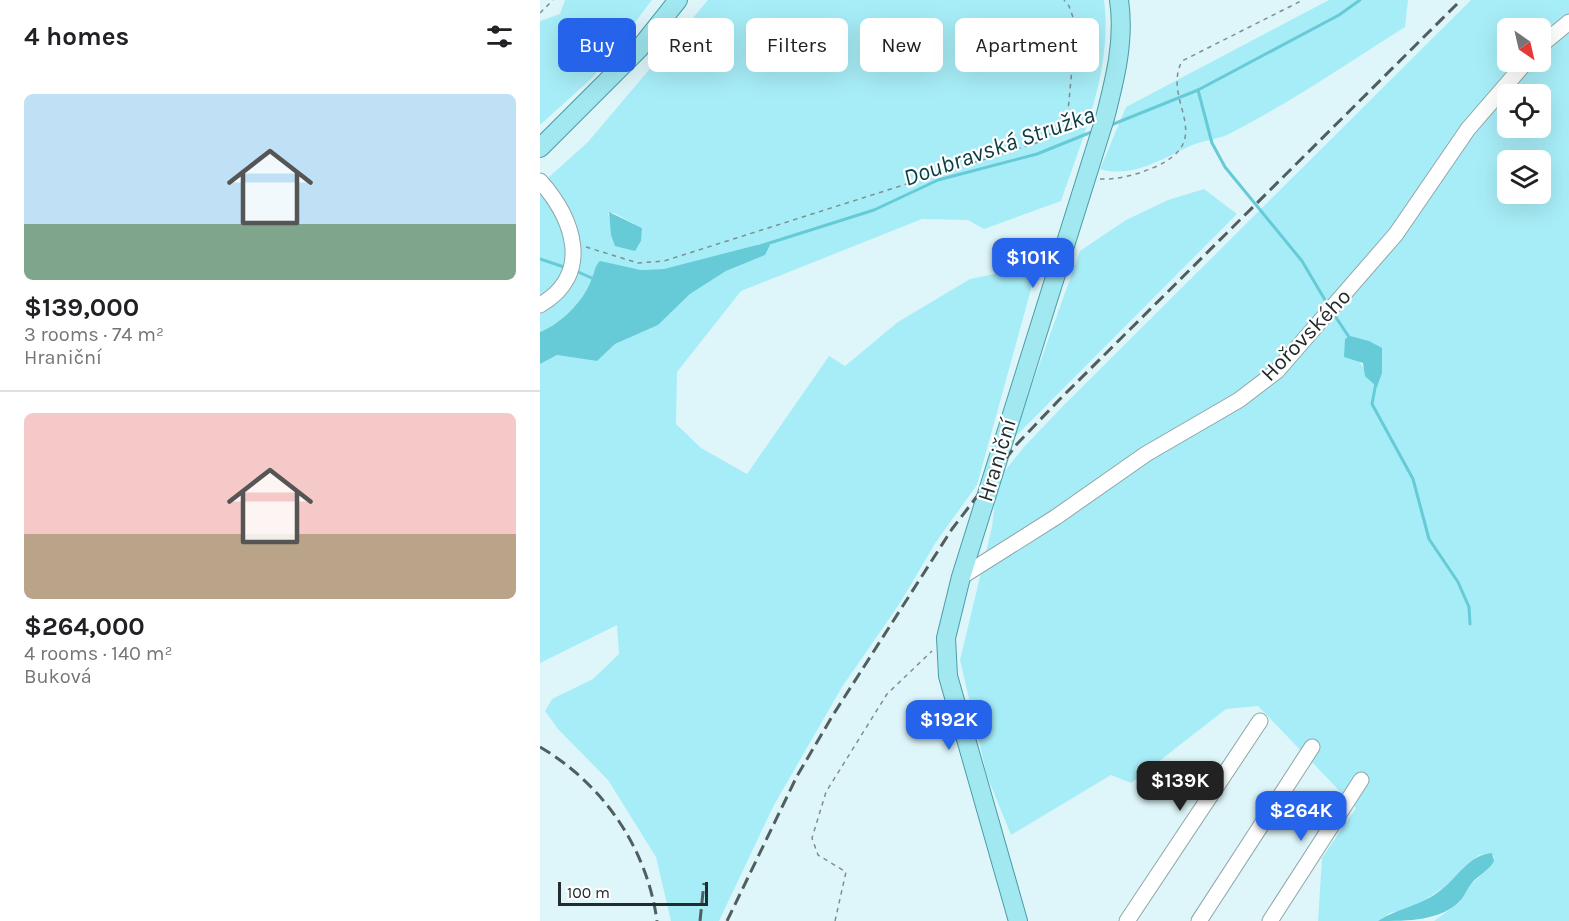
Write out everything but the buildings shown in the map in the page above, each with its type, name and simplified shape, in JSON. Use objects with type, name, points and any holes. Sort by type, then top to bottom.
[{"type":"main road","points":[[540,148],[639,49],[678,0]]},
{"type":"main road","name":"Hraniční","points":[[1018,921],[950,688],[946,638],[961,577],[1115,77],[1122,22],[1119,0]]},
{"type":"street","points":[[1551,37],[1569,22]]},
{"type":"street","name":"Hořovského","points":[[961,577],[1056,517],[1146,454],[1239,400],[1276,371],[1396,234],[1468,129],[1517,72]]},
{"type":"street","points":[[540,181],[570,225],[574,246],[567,278],[559,290],[540,305]]},
{"type":"street","points":[[1127,921],[1260,721]]},
{"type":"street","points":[[1199,921],[1312,747]]},
{"type":"street","points":[[1270,921],[1361,780]]},
{"type":"path","points":[[540,13],[553,0]]},
{"type":"path","points":[[574,246],[582,245],[638,263],[664,261],[1039,142],[1057,129],[1068,111],[1076,26],[1069,6],[1064,0]]},
{"type":"path","points":[[1084,177],[1110,179],[1137,174],[1175,156],[1186,135],[1177,72],[1182,62],[1303,0]]},
{"type":"path","points":[[835,921],[846,872],[818,855],[812,838],[826,792],[887,694],[946,638]]},
{"type":"shaded area","points":[[565,0],[652,0],[636,21],[636,18],[558,18],[558,72],[597,72],[540,125],[540,21],[560,14]]},
{"type":"shaded area","points":[[708,0],[1104,0],[1106,26],[1100,77],[1087,127],[1061,201],[984,229],[968,220],[922,219],[741,291],[677,372],[676,424],[701,448],[747,474],[829,356],[845,366],[898,322],[970,279],[1023,268],[1033,282],[977,485],[936,542],[900,603],[842,687],[774,805],[719,921],[671,921],[656,857],[608,780],[558,729],[545,711],[552,699],[593,679],[619,654],[617,625],[540,663],[540,364],[557,355],[597,361],[615,344],[658,325],[690,294],[726,271],[765,255],[719,256],[665,269],[641,270],[600,262],[578,303],[564,317],[540,332],[540,185],[588,142],[648,71],[734,72],[734,18],[693,18]],"holes":[[[608,213],[614,213],[642,228],[639,246],[615,246]]]},
{"type":"shaded area","points":[[1329,0],[1408,0],[1405,27],[1296,96],[1229,134],[1195,144],[1137,169],[1113,171],[1100,169],[1126,107]]},
{"type":"shaded area","points":[[1471,0],[1569,0],[1569,921],[1434,921],[1460,902],[1470,885],[1488,869],[1494,857],[1492,853],[1479,855],[1443,888],[1414,907],[1390,913],[1378,921],[1318,921],[1322,858],[1356,808],[1258,706],[1226,709],[1131,783],[1111,775],[1011,835],[987,776],[960,660],[992,527],[997,481],[1023,448]],"holes":[[[1361,340],[1369,341],[1382,361],[1377,386],[1358,360]]]},
{"type":"shaded area","points":[[1204,189],[1237,214],[1012,440],[1080,251],[1126,220],[1168,200]]},
{"type":"shaded area","points":[[609,212],[642,228],[641,241],[635,251],[615,246],[611,235]]},
{"type":"shaded area","points":[[757,245],[770,245],[765,255],[726,271],[690,294],[658,325],[615,344],[597,361],[557,355],[540,364],[540,332],[564,317],[578,303],[600,261],[641,270],[664,269]]},
{"type":"shaded area","points":[[1350,336],[1369,341],[1382,348],[1382,373],[1377,387],[1365,376],[1363,363],[1344,357],[1345,339]]},
{"type":"shaded area","points":[[1492,853],[1494,861],[1492,864],[1474,881],[1461,900],[1453,907],[1434,916],[1401,921],[1378,921],[1433,895],[1447,885],[1470,862],[1484,854]]},
{"type":"waterway","name":"Doubravská Stružka","points":[[1111,125],[1198,90],[1339,15],[1360,0]]},
{"type":"waterway","points":[[1198,90],[1212,143],[1225,167],[1302,261],[1328,305]]},
{"type":"waterway","name":"Doubravská Stružka","points":[[760,246],[874,210],[938,180],[1037,154],[1094,131]]},
{"type":"waterway","points":[[540,259],[567,268]]},
{"type":"waterway","points":[[576,271],[594,279]]},
{"type":"waterway","points":[[1333,313],[1351,340]]},
{"type":"waterway","points":[[1376,383],[1372,404],[1413,479],[1429,539],[1458,582],[1469,607],[1470,624]]},
{"type":"railway","points":[[727,921],[797,776],[833,715],[952,529],[1017,444],[1461,0]]},
{"type":"railway","points":[[540,747],[563,762],[583,780],[618,820],[643,868],[652,894],[657,921]]},
{"type":"railway","points":[[700,921],[704,883]]}]
